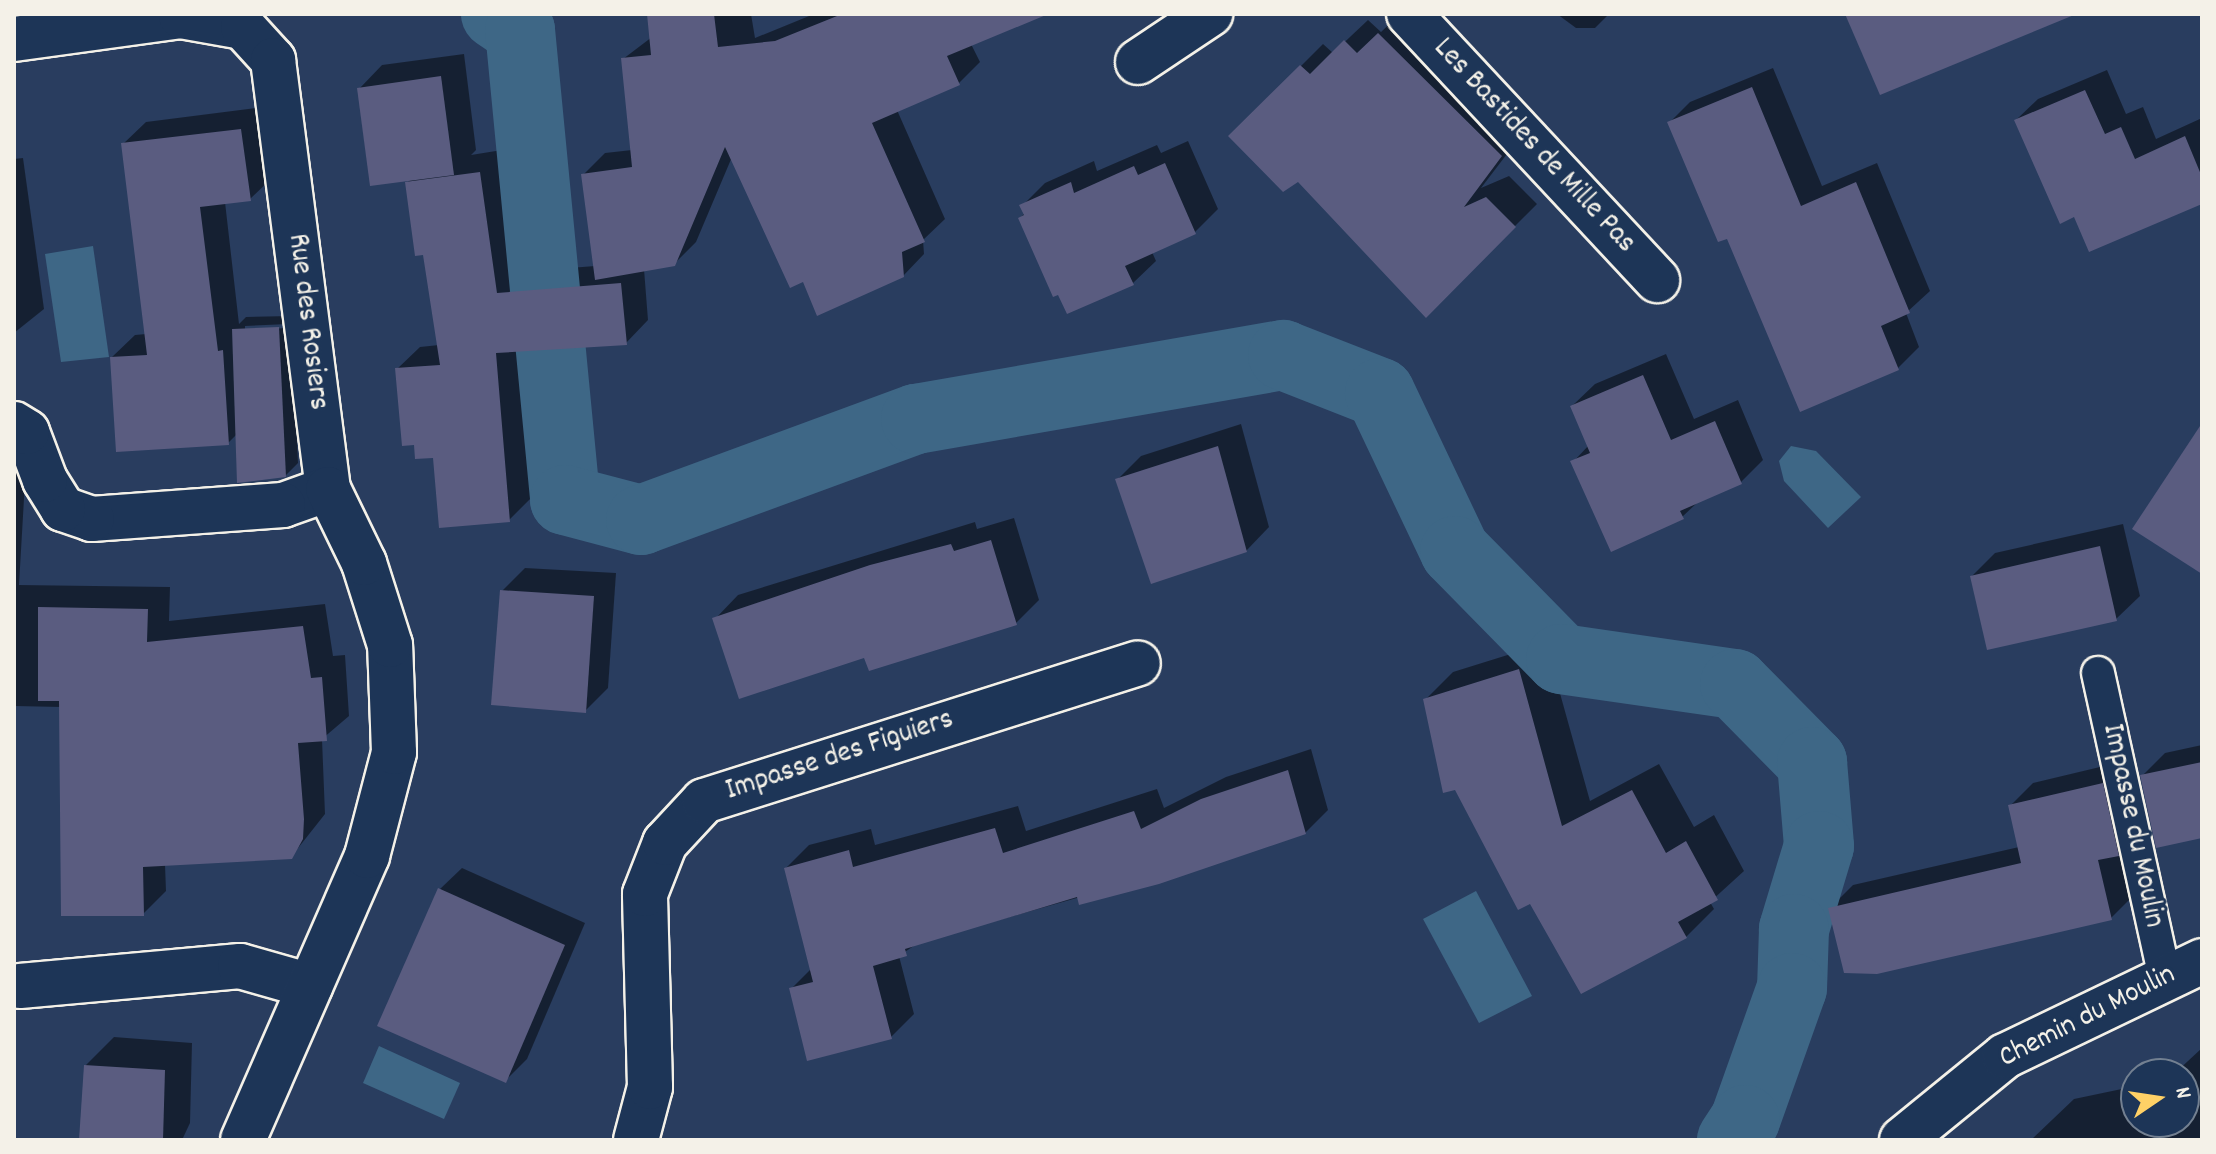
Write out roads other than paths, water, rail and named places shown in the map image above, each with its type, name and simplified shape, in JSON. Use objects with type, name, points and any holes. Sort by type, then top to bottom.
[{"type":"street","points":[[1138,62],[1210,14]]},
{"type":"street","name":"Les Bastides de Mille Pas","points":[[1409,14],[1657,280]]},
{"type":"street","name":"Rue des Rosiers","points":[[14,39],[181,16],[243,27],[273,60],[328,489],[364,563],[390,645],[394,752],[367,856],[243,1140]]},
{"type":"street","points":[[14,424],[27,432],[45,480],[63,509],[92,519],[283,505],[328,489]]},
{"type":"street","name":"Impasse des Figuiers","points":[[636,1140],[650,1087],[645,894],[665,843],[704,801],[1138,663]]},
{"type":"street","points":[[20,986],[240,966],[310,986]]},
{"type":"street","name":"Chemin du Moulin","points":[[1902,1140],[2005,1056],[2183,970]]},
{"type":"lane","name":"Impasse du Moulin","points":[[2098,673],[2183,970]]},
{"type":"water","points":[[93,246],[109,357],[61,362],[45,254]]},
{"type":"water","points":[[1791,446],[1816,451],[1861,497],[1828,528],[1784,481],[1779,461]]},
{"type":"water","points":[[1476,891],[1532,996],[1479,1023],[1423,919]]},
{"type":"water","points":[[379,1046],[460,1083],[444,1119],[363,1083]]},
{"type":"waterway","points":[[496,14],[520,30],[565,500],[641,520],[916,419],[1283,355],[1380,393],[1455,551],[1561,659],[1735,684],[1812,762],[1819,846],[1794,929],[1792,988],[1745,1120],[1732,1140]]}]
